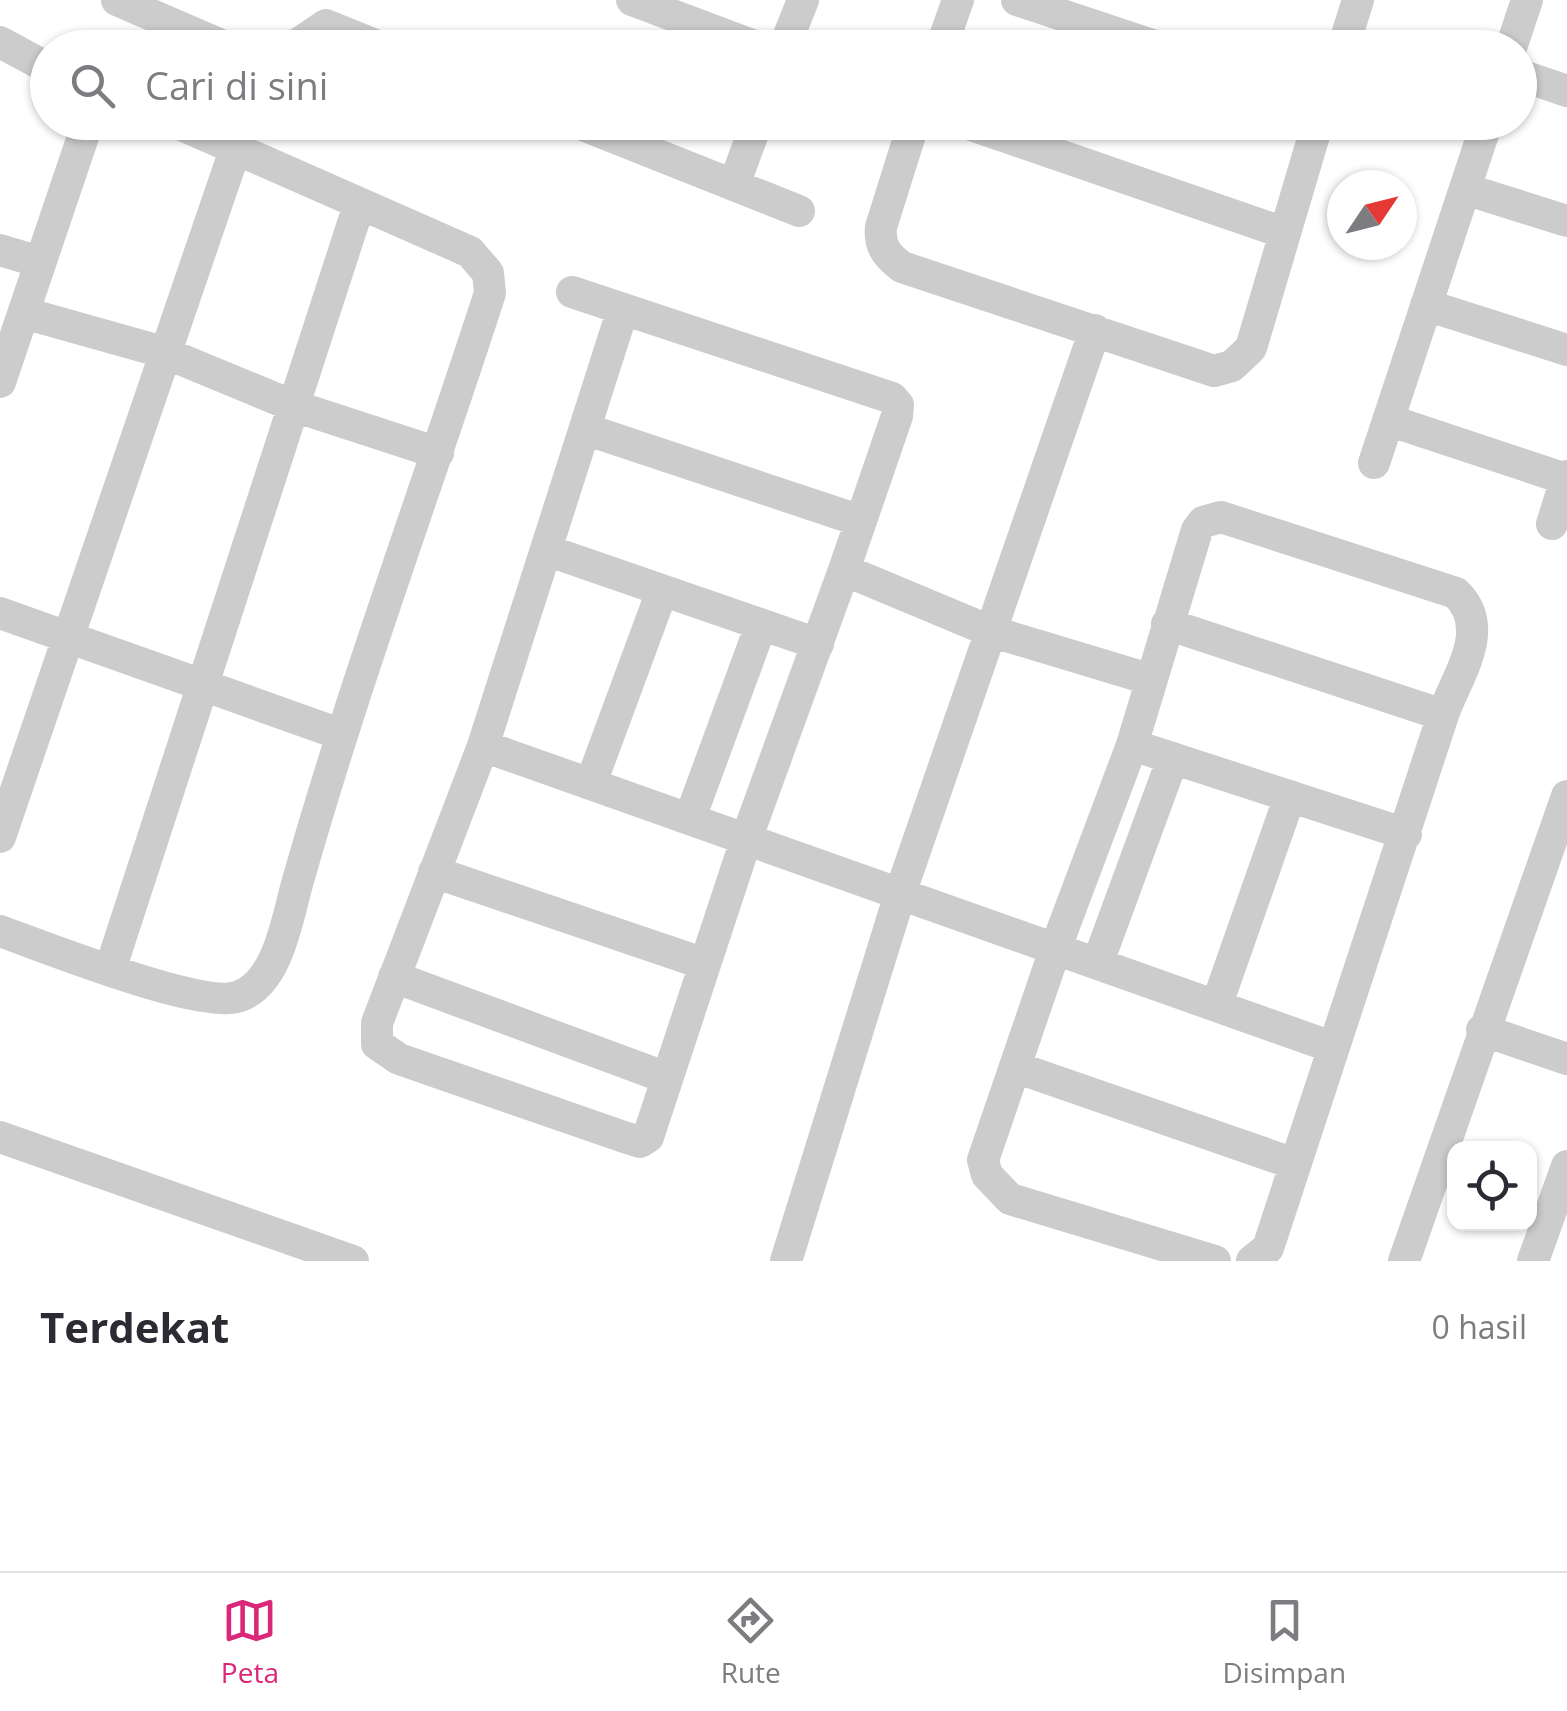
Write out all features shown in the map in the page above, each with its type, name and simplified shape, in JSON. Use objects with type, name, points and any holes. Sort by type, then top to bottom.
[{"type":"street","points":[[117,0],[182,13],[204,30]]},
{"type":"street","points":[[791,30],[803,0]]},
{"type":"street","points":[[947,30],[958,0]]},
{"type":"street","points":[[1018,0],[1107,30]]},
{"type":"street","points":[[1349,30],[1358,0]]},
{"type":"street","points":[[1517,30],[1527,0]]},
{"type":"street","points":[[643,2],[714,30]]},
{"type":"street","points":[[312,30],[330,13],[356,30]]},
{"type":"street","points":[[0,42],[30,58]]},
{"type":"street","points":[[1537,80],[1567,90]]},
{"type":"street","points":[[0,382],[82,140]]},
{"type":"street","points":[[0,931],[110,970],[209,997],[239,997],[261,980],[280,943],[340,734],[490,293],[488,274],[470,252],[215,140]]},
{"type":"street","points":[[621,140],[800,211]]},
{"type":"street","points":[[734,184],[750,140]]},
{"type":"street","points":[[908,140],[881,227],[880,238],[891,259],[902,267],[1214,371],[1232,366],[1252,348],[1282,232],[1312,140]]},
{"type":"street","points":[[1015,140],[1282,232]]},
{"type":"street","points":[[1374,463],[1480,140]]},
{"type":"street","points":[[0,837],[162,352],[236,150]]},
{"type":"street","points":[[1464,189],[1567,222]]},
{"type":"street","points":[[110,970],[206,686],[291,406],[358,205]]},
{"type":"street","points":[[0,250],[40,262]]},
{"type":"street","points":[[572,292],[623,309],[896,402],[897,416],[746,837],[648,1137],[640,1142],[399,1059],[377,1044],[377,1023],[483,746],[623,309]]},
{"type":"street","points":[[1426,305],[1567,350]]},
{"type":"street","points":[[24,313],[162,352],[291,406],[438,453]]},
{"type":"street","points":[[786,1261],[901,891],[1095,330]]},
{"type":"street","points":[[1388,420],[1566,478],[1552,524]]},
{"type":"street","points":[[585,429],[861,521]]},
{"type":"street","points":[[1215,1261],[1010,1198],[995,1186],[984,1160],[1056,947],[1132,744],[1197,530],[1211,518],[1221,517],[1438,587],[1466,602],[1475,634],[1332,1046],[1268,1248],[1252,1261]]},
{"type":"street","points":[[546,550],[818,644]]},
{"type":"street","points":[[844,570],[990,632],[1149,679]]},
{"type":"street","points":[[590,783],[662,590]]},
{"type":"street","points":[[0,613],[68,634],[340,734]]},
{"type":"street","points":[[690,818],[761,624]]},
{"type":"street","points":[[1166,624],[1444,716]]},
{"type":"street","points":[[1132,744],[1406,834]]},
{"type":"street","points":[[483,746],[1332,1046]]},
{"type":"street","points":[[1098,962],[1173,758]]},
{"type":"street","points":[[1217,1004],[1290,796]]},
{"type":"street","points":[[1404,1261],[1567,796]]},
{"type":"street","points":[[434,872],[705,964]]},
{"type":"street","points":[[394,977],[667,1078]]},
{"type":"street","points":[[1482,1030],[1567,1059]]},
{"type":"street","points":[[1014,1067],[1295,1164]]},
{"type":"street","points":[[0,1137],[353,1261]]},
{"type":"street","points":[[1533,1261],[1567,1166]]}]
